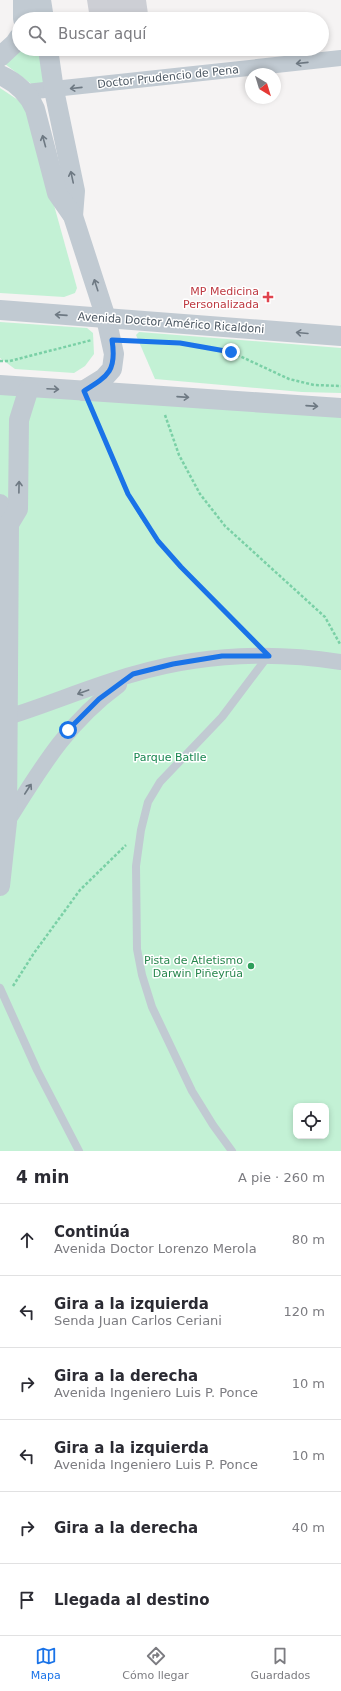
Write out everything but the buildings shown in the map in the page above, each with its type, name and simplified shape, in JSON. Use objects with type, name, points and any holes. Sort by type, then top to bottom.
[{"type":"street","points":[[23,0],[24,12]]},
{"type":"street","points":[[41,0],[43,12]]},
{"type":"street","points":[[0,57],[12,47]]},
{"type":"street","points":[[49,56],[54,90],[75,191],[73,216]]},
{"type":"street","name":"Doctor Prudencio de Pena","points":[[26,92],[341,58]]},
{"type":"street","points":[[0,75],[26,92],[35,109],[58,193],[73,216],[112,340],[114,354],[112,370],[104,378],[84,391]]},
{"type":"street","name":"Avenida Doctor Américo Ricaldoni","points":[[0,310],[341,336]]},
{"type":"street","points":[[0,385],[341,408]]},
{"type":"street","points":[[0,886],[7,822],[9,524],[18,508],[19,420],[29,388]]},
{"type":"street","points":[[0,504],[0,510],[9,524]]},
{"type":"street","points":[[8,717],[133,674],[173,664],[222,656],[296,656],[341,662]]},
{"type":"street","points":[[7,822],[40,769],[68,730],[99,699],[133,674]]},
{"type":"lane","points":[[232,1151],[213,1125],[192,1091],[152,1007],[136,949],[136,866],[141,830],[148,802],[160,782],[222,717],[269,656]]},
{"type":"lane","points":[[0,988],[36,1070],[79,1151]]},
{"type":"path","points":[[0,361],[10,361],[89,340],[112,340]]},
{"type":"path","points":[[202,346],[231,352],[289,379],[314,385],[341,386]]},
{"type":"path","points":[[84,391],[128,494],[154,535],[181,567],[269,656]]},
{"type":"path","points":[[158,396],[179,455],[200,494],[225,526],[325,617],[341,645]]},
{"type":"path","points":[[5,998],[34,953],[80,890],[141,830]]},
{"type":"green space","points":[[13,56],[40,56],[44,84],[34,86],[5,64]]},
{"type":"green space","points":[[0,88],[21,102],[29,115],[77,288],[75,293],[64,297],[0,293]]},
{"type":"green space","points":[[0,322],[87,328],[93,333],[94,354],[85,366],[74,373],[15,369],[0,358]]},
{"type":"green space","points":[[139,332],[341,348],[341,393],[302,392],[155,379],[136,335]]},
{"type":"green space","name":"Parque Batlle","points":[[0,385],[341,408],[341,1151],[0,1151]]},
{"type":"place","name":"MP Medicina Personalizada","points":[[268,297]]},
{"type":"place","name":"Pista de Atletismo Darwin Piñeyrúa","points":[[251,966]]},
{"type":"route","points":[[68,730],[99,699],[133,674],[173,664],[222,656],[269,656],[181,567],[158,541],[128,494],[84,391],[104,378],[112,370],[114,354],[112,340],[180,343],[231,352]]}]
